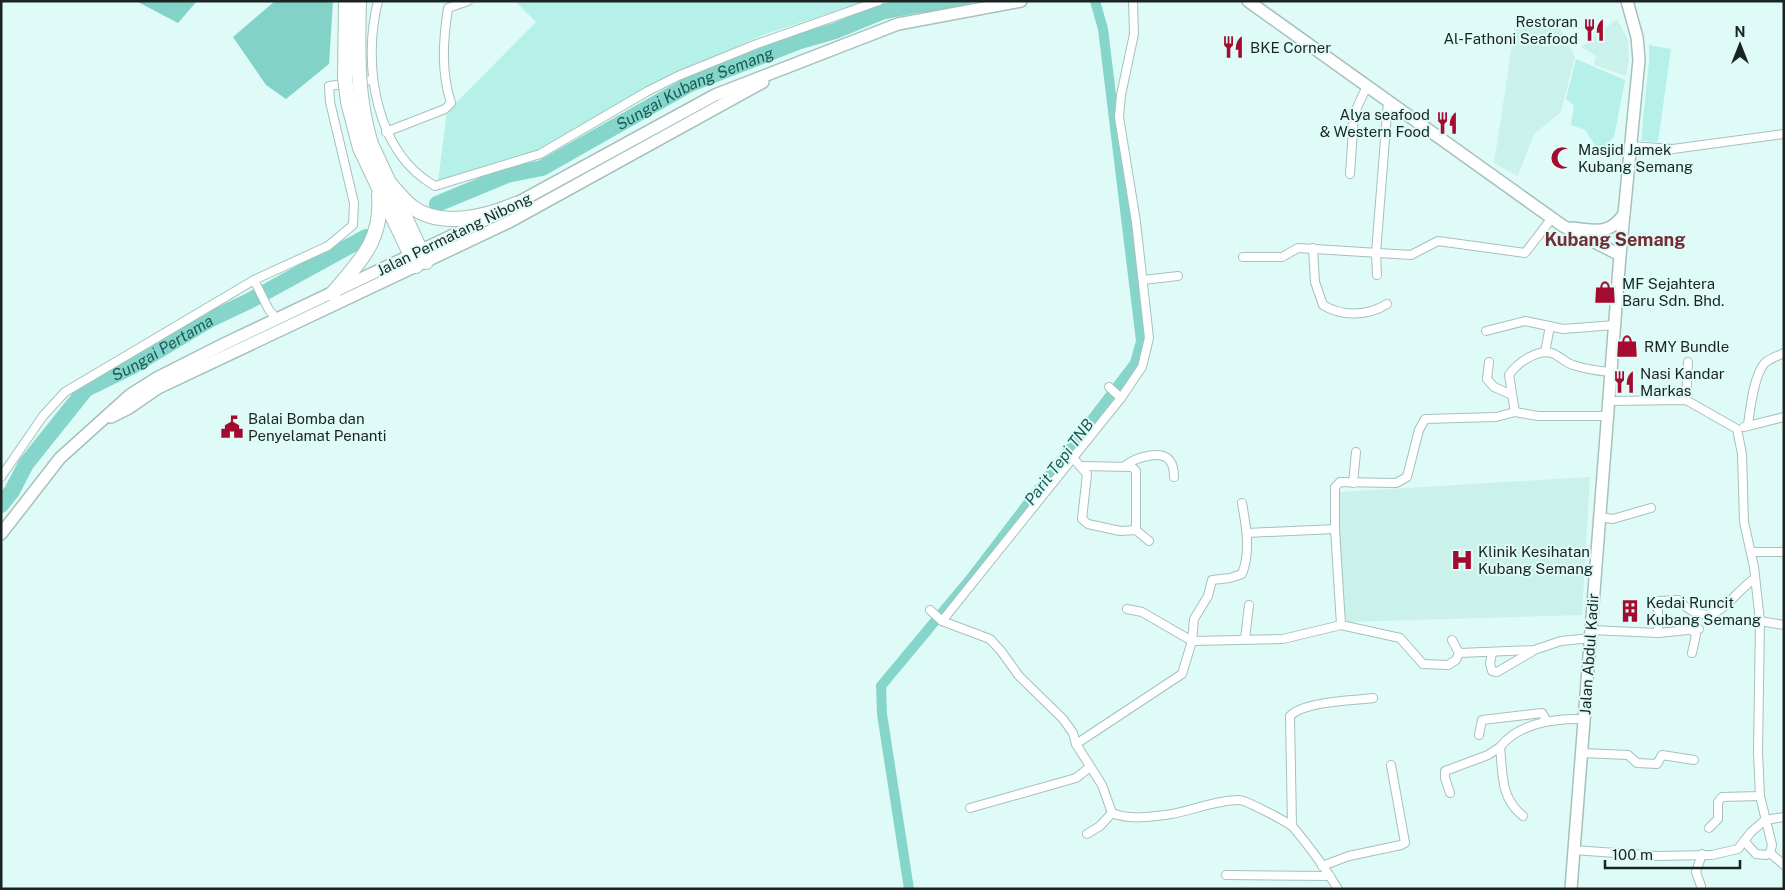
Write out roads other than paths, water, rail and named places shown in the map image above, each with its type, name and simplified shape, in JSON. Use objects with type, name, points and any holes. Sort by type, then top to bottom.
[{"type":"highway","points":[[346,1],[345,78],[348,102],[365,146],[419,259]]},
{"type":"highway","points":[[359,1],[358,78],[365,146]]},
{"type":"highway","points":[[384,185],[412,207],[437,217],[464,218],[490,215],[516,204]]},
{"type":"highway","points":[[332,294],[363,258],[375,237],[381,213],[384,185]]},
{"type":"main road","name":"Jalan Permatang Nibong","points":[[95,425],[130,408],[158,388],[419,259],[715,95],[820,52],[898,24],[1021,1]]},
{"type":"main road","points":[[1248,1],[1562,226],[1620,254]]},
{"type":"main road","name":"Jalan Abdul Kadir","points":[[1571,889],[1620,254],[1639,60],[1636,37],[1627,1]]},
{"type":"main road","name":"Jalan Permatang Nibong","points":[[1,534],[60,458],[130,394],[157,378],[273,314],[332,294],[509,222],[820,52]]},
{"type":"main road","points":[[1562,226],[1600,231],[1617,225],[1624,214]]},
{"type":"street","points":[[378,1],[372,80],[386,132],[400,157],[419,177],[435,186],[540,154],[648,91],[678,76],[757,44],[879,1]]},
{"type":"street","points":[[386,132],[445,109],[451,103],[445,85],[443,40],[448,8],[468,1]]},
{"type":"street","points":[[941,620],[1073,458],[1142,367],[1149,338],[1143,280],[1119,117],[1121,95],[1134,34],[1132,1]]},
{"type":"street","points":[[1,477],[43,416],[65,392],[254,280],[328,246],[353,225],[354,203],[330,102],[329,86],[372,80]]},
{"type":"street","points":[[1350,174],[1355,109],[1367,86]]},
{"type":"street","points":[[1377,275],[1376,253],[1388,101]]},
{"type":"street","points":[[1630,146],[1673,149],[1784,134]]},
{"type":"street","points":[[1243,257],[1282,257],[1298,248],[1414,254],[1438,241],[1525,253],[1552,218]]},
{"type":"street","points":[[1314,248],[1315,282],[1323,305],[1335,313],[1365,313],[1388,304]]},
{"type":"street","points":[[1143,280],[1178,276]]},
{"type":"street","points":[[254,280],[257,289],[273,314]]},
{"type":"street","points":[[1486,331],[1526,321],[1573,329],[1596,325],[1615,325]]},
{"type":"street","points":[[1546,352],[1550,326]]},
{"type":"street","points":[[1515,412],[1509,375],[1514,367],[1534,355],[1546,352],[1554,354],[1571,365],[1611,372]]},
{"type":"street","points":[[1748,426],[1754,390],[1762,367],[1766,362],[1784,353]]},
{"type":"street","points":[[1489,362],[1487,379],[1494,387],[1512,395]]},
{"type":"street","points":[[1686,400],[1688,362]]},
{"type":"street","points":[[1109,388],[1120,397]]},
{"type":"street","points":[[1609,401],[1686,400],[1737,429],[1784,417]]},
{"type":"street","points":[[1341,625],[1335,529],[1335,487],[1340,482],[1396,483],[1407,477],[1418,430],[1425,419],[1496,416],[1515,412],[1538,416],[1608,416]]},
{"type":"street","points":[[1737,429],[1742,454],[1744,522],[1751,552],[1760,621],[1758,752],[1760,796],[1772,845],[1770,853]]},
{"type":"street","points":[[1352,482],[1356,452]]},
{"type":"street","points":[[1125,466],[1141,456],[1166,458],[1173,468],[1174,478]]},
{"type":"street","points":[[1073,458],[1082,466],[1087,474],[1082,519],[1088,524],[1120,531],[1136,530],[1149,541]]},
{"type":"street","points":[[1082,466],[1125,466],[1132,467],[1136,471],[1136,530]]},
{"type":"street","points":[[1076,744],[1182,674],[1192,641],[1194,619],[1208,596],[1212,580],[1242,574],[1245,566],[1247,533],[1242,503]]},
{"type":"street","points":[[1600,517],[1613,519],[1651,508]]},
{"type":"street","points":[[1247,533],[1335,529]]},
{"type":"street","points":[[1751,552],[1784,552]]},
{"type":"street","points":[[1658,633],[1658,601],[1678,600],[1694,614],[1706,616],[1716,613],[1755,578]]},
{"type":"street","points":[[1245,639],[1249,604]]},
{"type":"street","points":[[1126,609],[1142,612],[1192,641],[1283,638],[1341,625],[1400,638],[1423,664],[1448,665],[1456,660],[1459,654]]},
{"type":"street","points":[[931,611],[941,620],[990,639],[1019,676],[1063,719],[1074,733],[1076,744],[1102,785],[1112,813],[1125,818],[1139,818],[1171,814],[1227,801],[1242,800],[1255,804],[1278,820],[1292,826],[1338,889]]},
{"type":"street","points":[[1760,621],[1784,625]]},
{"type":"street","points":[[1492,654],[1490,664],[1492,671],[1496,672],[1534,650],[1591,634],[1658,633],[1696,629],[1692,653]]},
{"type":"street","points":[[1452,640],[1459,654]]},
{"type":"street","points":[[1459,654],[1492,654],[1534,650]]},
{"type":"street","points":[[1292,826],[1290,716],[1296,710],[1313,706],[1373,698]]},
{"type":"street","points":[[1479,735],[1482,720],[1542,713],[1547,721]]},
{"type":"street","points":[[1450,793],[1445,772],[1488,755],[1500,747],[1509,736],[1547,721],[1564,718],[1584,719]]},
{"type":"street","points":[[1500,747],[1504,790],[1513,809],[1523,816]]},
{"type":"street","points":[[1582,753],[1628,755],[1637,763],[1657,764],[1662,755],[1694,760]]},
{"type":"street","points":[[1322,866],[1349,856],[1401,845],[1405,842],[1391,766]]},
{"type":"street","points":[[970,808],[1076,778],[1090,767]]},
{"type":"street","points":[[1709,828],[1718,819],[1718,802],[1722,797],[1760,796]]},
{"type":"street","points":[[1087,834],[1100,826],[1112,813]]},
{"type":"street","points":[[1574,850],[1657,856],[1712,854],[1738,849],[1765,820],[1784,817]]},
{"type":"street","points":[[1744,841],[1756,854],[1766,855],[1770,853]]},
{"type":"street","points":[[1770,853],[1784,865]]},
{"type":"street","points":[[1701,886],[1696,872],[1702,854]]},
{"type":"street","points":[[1226,875],[1330,876]]},
{"type":"waterway","name":"Sungai Kubang Semang","points":[[437,204],[507,175],[542,168],[690,84],[800,41],[835,31],[881,12],[916,5],[963,1]]},
{"type":"waterway","name":"Parit Tepi TNB","points":[[909,889],[882,714],[881,686],[971,578],[1135,363],[1141,341],[1103,29],[1095,1]]},
{"type":"waterway","name":"Sungai Pertama","points":[[1,505],[12,491],[26,464],[86,389],[133,366],[211,319],[249,301],[366,237]]},
{"type":"place","name":"Restoran Al-Fathoni Seafood","points":[[1594,30]]},
{"type":"place","name":"BKE Corner","points":[[1233,47]]},
{"type":"place","name":"Alya seafood & Western Food","points":[[1447,123]]},
{"type":"place","name":"Masjid Jamek Kubang Semang","points":[[1562,158]]},
{"type":"place","name":"MF Sejahtera Baru Sdn. Bhd.","points":[[1605,292]]},
{"type":"place","name":"RMY Bundle","points":[[1627,346]]},
{"type":"place","name":"Nasi Kandar Markas","points":[[1624,382]]},
{"type":"place","name":"Balai Bomba dan Penyelamat Penanti","points":[[232,427]]},
{"type":"place","name":"Klinik Kesihatan Kubang Semang","points":[[1462,560]]},
{"type":"place","name":"Kedai Runcit Kubang Semang","points":[[1630,611]]},
{"type":"district","name":"Kubang Semang","points":[[1615,239]]}]
